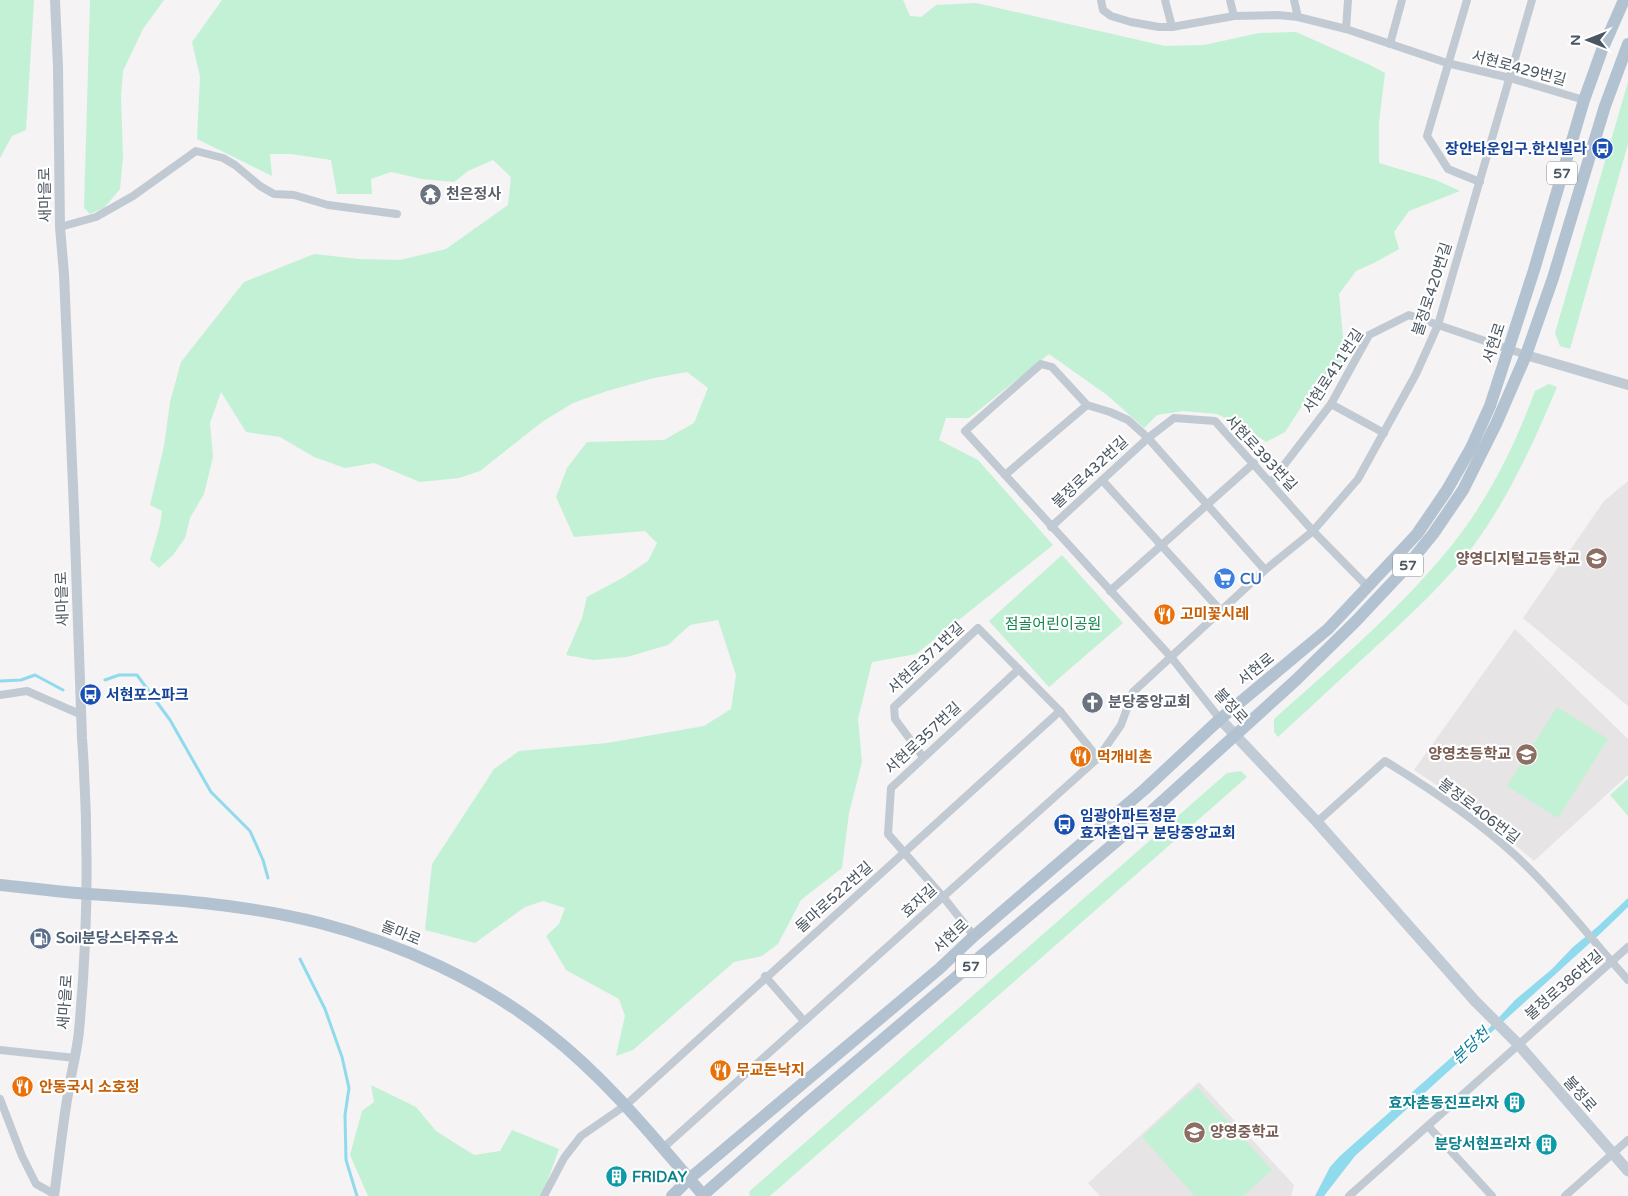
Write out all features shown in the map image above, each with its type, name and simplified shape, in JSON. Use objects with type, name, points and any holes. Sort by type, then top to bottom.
[{"type":"main road","name":"서현로","points":[[672,1196],[939,970],[974,936],[1145,789],[1220,719],[1328,629],[1417,534],[1447,490],[1471,448],[1490,406],[1509,350],[1584,100],[1602,50],[1624,0]]},
{"type":"main road","name":"57","points":[[703,1196],[804,1106],[1144,818],[1296,680],[1403,571],[1433,534],[1463,490],[1480,458],[1526,356],[1553,278],[1605,106],[1628,44]]},
{"type":"main road","name":"불정로","points":[[1220,719],[1318,822],[1475,1001],[1514,1040],[1628,1171]]},
{"type":"main road","name":"돌마로","points":[[0,885],[183,901],[274,913],[321,923],[404,950],[467,981],[529,1018],[587,1066],[626,1104],[703,1196]]},
{"type":"street","name":"새마을로","points":[[54,0],[58,67],[60,227],[67,334],[85,775],[86,894],[82,983],[75,1058],[54,1195]]},
{"type":"street","name":"서현로429번길","points":[[1101,0],[1103,10],[1111,16],[1159,27],[1172,27],[1234,16],[1278,15],[1298,17],[1346,29],[1447,63],[1510,78],[1584,100]]},
{"type":"street","points":[[1165,0],[1172,27]]},
{"type":"street","points":[[1230,0],[1234,16]]},
{"type":"street","points":[[1294,0],[1298,17]]},
{"type":"street","points":[[1346,29],[1348,0]]},
{"type":"street","points":[[1390,44],[1402,0]]},
{"type":"street","name":"서현로429번길","points":[[1447,63],[1467,0]]},
{"type":"street","name":"불정로420번길","points":[[1170,657],[1222,612],[1265,570],[1313,531],[1358,479],[1384,433],[1416,374],[1438,325],[1532,0]]},
{"type":"street","points":[[1447,63],[1427,136],[1448,169],[1480,182]]},
{"type":"street","points":[[60,227],[96,217],[133,196],[196,151],[222,158],[235,165],[260,186],[274,194],[294,195],[328,205],[397,214]]},
{"type":"street","name":"서현로411번길","points":[[1271,482],[1331,404],[1369,335],[1409,315],[1526,356]]},
{"type":"street","points":[[1526,356],[1628,385]]},
{"type":"street","name":"불정로","points":[[1087,406],[1052,367],[1041,364],[965,431],[1170,657],[1220,719]]},
{"type":"street","points":[[1331,404],[1384,433]]},
{"type":"street","points":[[1006,475],[1087,406],[1110,412],[1128,420],[1148,438],[1265,570]]},
{"type":"street","name":"서현로393번길","points":[[1148,438],[1174,418],[1215,421],[1313,531],[1368,587]]},
{"type":"street","name":"불정로432번길","points":[[1051,527],[1148,438]]},
{"type":"street","points":[[1110,591],[1254,463]]},
{"type":"street","points":[[1102,480],[1222,612]]},
{"type":"street","name":"서현로371번길","points":[[923,757],[895,718],[894,707],[978,628],[1060,710],[1098,758]]},
{"type":"street","name":"효자길","points":[[663,1148],[1098,758],[1121,726],[1133,692],[1170,657]]},
{"type":"street","name":"서현로357번길","points":[[974,936],[944,898],[888,834],[891,788],[1019,669]]},
{"type":"street","points":[[0,695],[27,691],[82,715]]},
{"type":"street","name":"돌마로522번길","points":[[544,1196],[564,1158],[581,1136],[626,1104],[1060,710]]},
{"type":"street","name":"불정로406번길","points":[[1318,822],[1386,761],[1454,806],[1489,832],[1516,856],[1612,962]]},
{"type":"street","name":"불정로386번길","points":[[1349,1196],[1428,1126],[1514,1040],[1612,962],[1628,947]]},
{"type":"street","points":[[1612,962],[1628,980]]},
{"type":"street","points":[[766,976],[804,1021]]},
{"type":"street","points":[[0,1050],[75,1058]]},
{"type":"street","points":[[0,1099],[22,1156],[36,1184],[54,1195]]},
{"type":"street","points":[[1428,1126],[1492,1196]]},
{"type":"street","points":[[1565,1196],[1628,1140]]},
{"type":"shaded area","name":"양영디지털고등학교","points":[[1628,481],[1628,706],[1523,618],[1604,501]]},
{"type":"shaded area","name":"양영초등학교","points":[[1515,629],[1628,739],[1628,775],[1534,861],[1473,809],[1414,770]]},
{"type":"shaded area","name":"양영중학교","points":[[1199,1082],[1294,1185],[1291,1196],[1100,1196],[1088,1183]]},
{"type":"green space","points":[[0,0],[34,0],[26,130],[12,136],[0,158]]},
{"type":"green space","points":[[90,0],[164,0],[143,29],[123,71],[121,97],[123,157],[120,189],[104,208],[90,214],[84,208]]},
{"type":"green space","points":[[222,0],[903,0],[910,16],[921,17],[936,5],[976,3],[1165,46],[1204,45],[1259,33],[1296,32],[1385,73],[1379,122],[1379,163],[1436,180],[1460,191],[1409,211],[1394,232],[1399,249],[1356,271],[1339,294],[1345,359],[1313,389],[1285,432],[1266,442],[1245,428],[1217,414],[1183,411],[1157,415],[1144,428],[1107,395],[1049,354],[969,418],[946,418],[939,440],[978,460],[1053,545],[916,654],[872,662],[858,719],[862,762],[849,813],[842,868],[801,900],[778,944],[762,956],[734,962],[633,1050],[616,1056],[625,1016],[619,999],[566,970],[546,936],[559,924],[565,908],[543,901],[525,907],[475,943],[425,930],[432,864],[494,769],[519,751],[607,743],[704,726],[731,709],[736,675],[718,620],[690,625],[668,645],[627,657],[593,660],[566,655],[582,618],[587,597],[624,577],[648,561],[657,543],[645,531],[574,537],[556,497],[567,468],[587,442],[664,440],[694,423],[708,388],[687,372],[654,378],[607,391],[573,403],[542,422],[480,471],[459,478],[420,482],[374,463],[345,468],[314,457],[280,437],[246,432],[221,392],[210,423],[213,457],[204,494],[190,518],[185,538],[173,555],[159,568],[150,560],[162,511],[150,505],[164,446],[170,402],[181,362],[244,282],[314,254],[359,259],[400,260],[446,249],[508,205],[511,177],[493,160],[468,171],[454,182],[422,179],[391,172],[371,179],[372,194],[337,194],[331,160],[291,154],[270,154],[272,176],[197,139],[200,77],[192,42]]},
{"type":"green space","points":[[1628,82],[1628,144],[1570,349],[1560,346],[1555,333]]},
{"type":"green space","points":[[1549,384],[1557,387],[1530,449],[1499,508],[1474,545],[1453,571],[1418,607],[1278,737],[1274,732],[1274,719],[1396,607],[1462,532],[1494,482],[1520,428],[1535,391]]},
{"type":"green space","name":"점골어린이공원","points":[[1062,555],[1123,623],[1049,687],[989,621]]},
{"type":"green space","points":[[1557,707],[1608,739],[1558,818],[1507,786]]},
{"type":"green space","points":[[1241,771],[1247,777],[770,1196],[750,1196],[749,1192],[752,1189],[1227,773]]},
{"type":"green space","points":[[1628,779],[1628,816],[1610,795]]},
{"type":"green space","points":[[371,1085],[416,1107],[436,1131],[474,1155],[500,1151],[512,1130],[559,1149],[542,1196],[368,1196],[350,1155],[362,1111],[374,1102]]},
{"type":"green space","name":"양영중학교","points":[[1197,1087],[1272,1170],[1243,1196],[1195,1196],[1142,1137]]},
{"type":"water","points":[[1628,902],[1628,907],[1601,933],[1355,1156],[1324,1196],[1315,1196],[1330,1167],[1340,1156],[1462,1048],[1477,1041],[1515,1000],[1552,969],[1573,947]]},
{"type":"waterway","points":[[0,681],[21,680],[35,675],[63,690]]},
{"type":"waterway","points":[[105,680],[119,675],[137,675],[170,720],[211,792],[250,831],[263,860],[268,878]]},
{"type":"waterway","name":"분당천","points":[[1594,932],[1628,900]]},
{"type":"waterway","points":[[300,959],[325,1009],[342,1057],[349,1088],[345,1115],[346,1160],[357,1196]]},
{"type":"waterway","name":"분당천","points":[[1473,1044],[1483,1035]]},
{"type":"place","name":"장안타운입구.한신빌라","points":[[1603,149]]},
{"type":"place","name":"천은정사","points":[[430,194]]},
{"type":"place","name":"양영디지털고등학교","points":[[1596,559]]},
{"type":"place","name":"CU","points":[[1224,579]]},
{"type":"place","name":"고미꽃시레","points":[[1164,614]]},
{"type":"place","name":"서현포스파크","points":[[90,695]]},
{"type":"place","name":"분당중앙교회","points":[[1092,702]]},
{"type":"place","name":"양영초등학교","points":[[1527,754]]},
{"type":"place","name":"먹개비촌","points":[[1081,757]]},
{"type":"place","name":"임광아파트정문 효자촌입구 분당중앙교회","points":[[1064,825]]},
{"type":"place","name":"Soil분당스타주유소","points":[[40,938]]},
{"type":"place","name":"무교돈낙지","points":[[720,1070]]},
{"type":"place","name":"안동국시 소호정","points":[[23,1087]]},
{"type":"place","name":"효자촌동진프라자","points":[[1515,1103]]},
{"type":"place","name":"양영중학교","points":[[1194,1132]]},
{"type":"place","name":"분당서현프라자","points":[[1547,1144]]},
{"type":"place","name":"FRIDAY","points":[[616,1177]]}]
